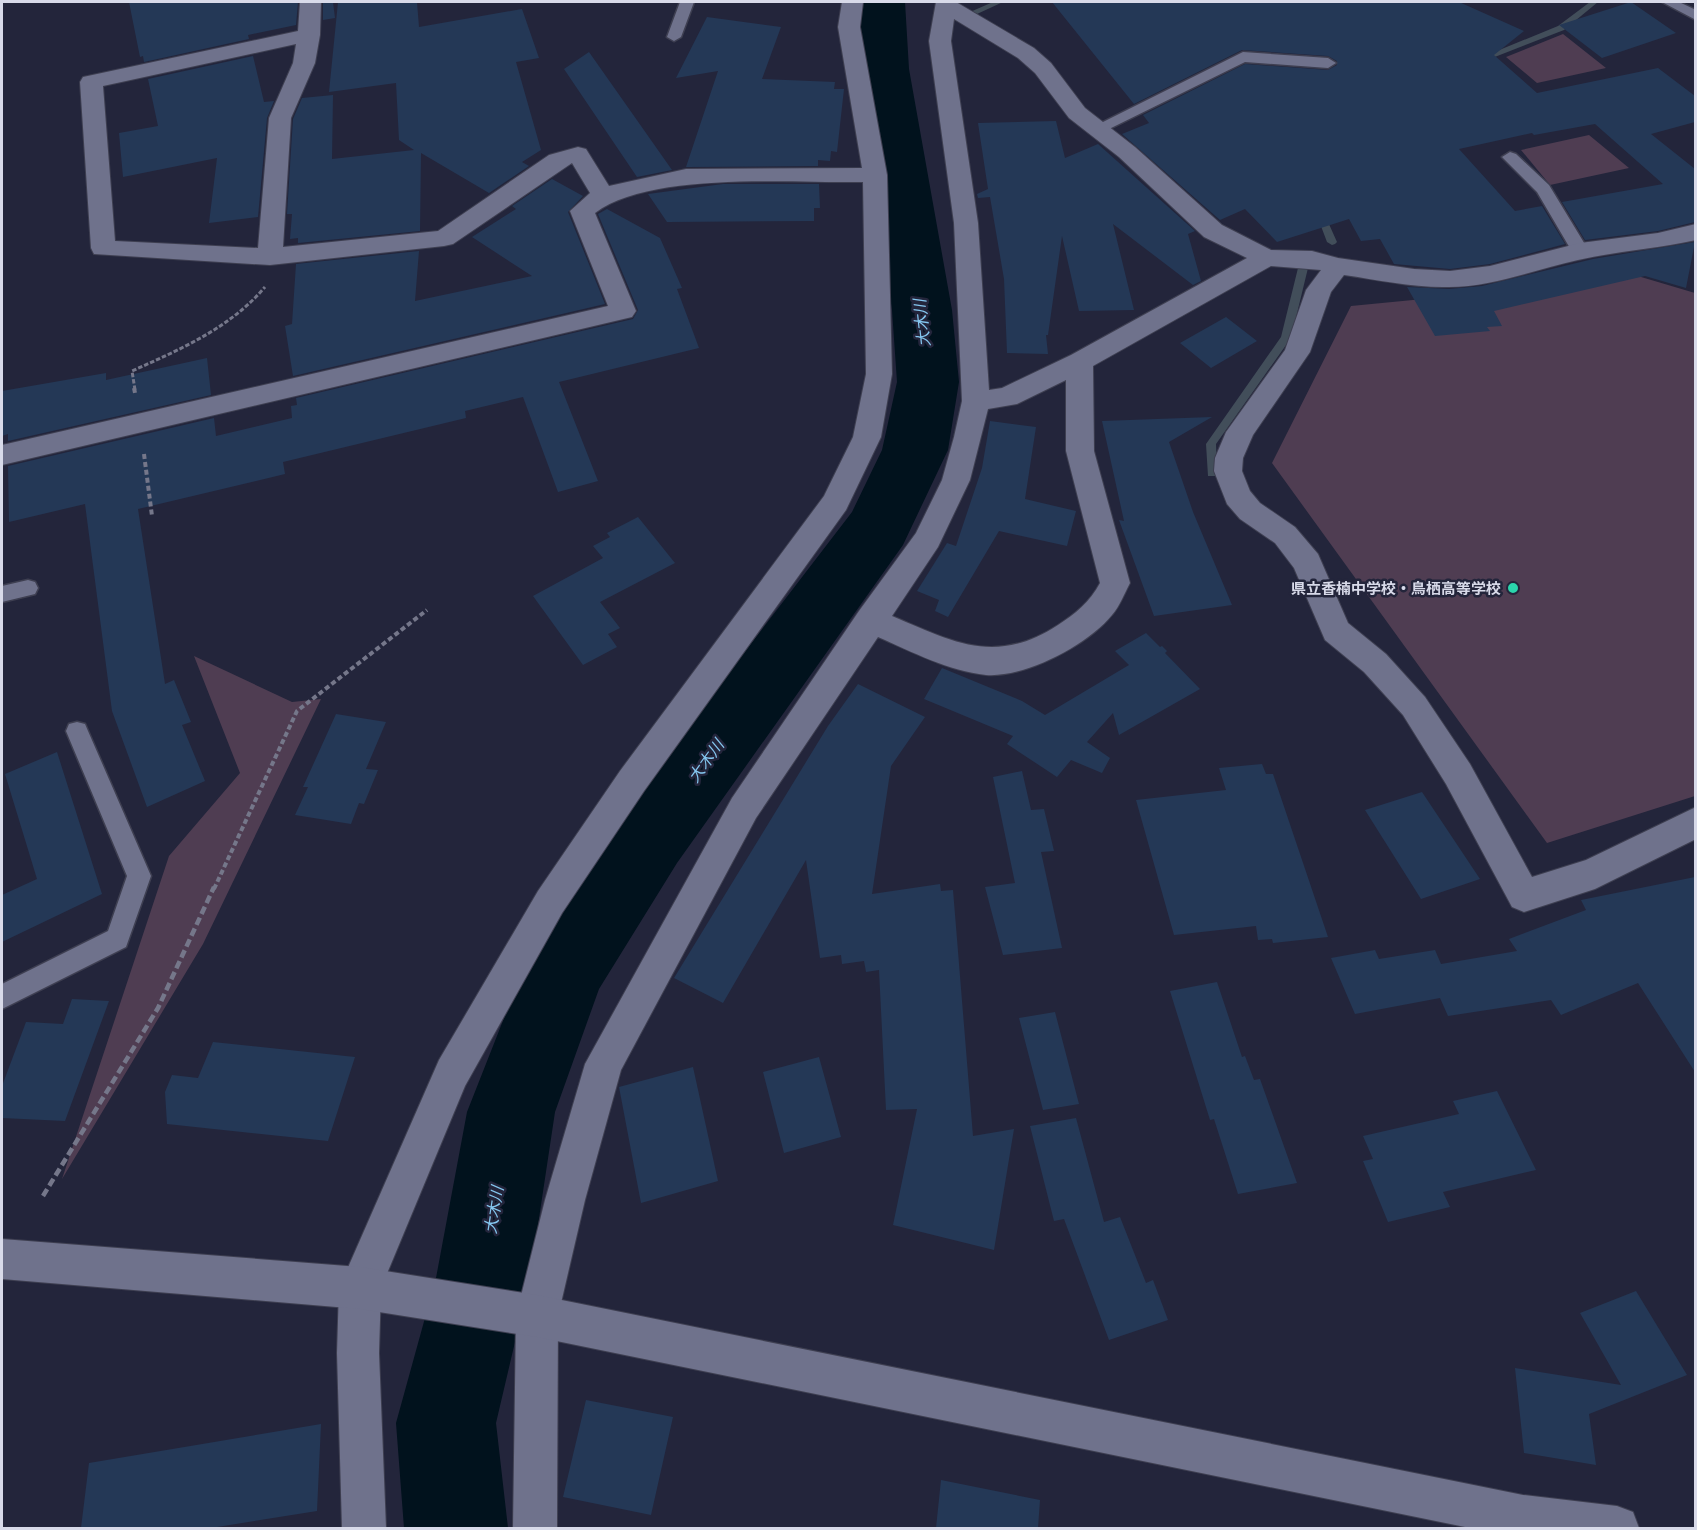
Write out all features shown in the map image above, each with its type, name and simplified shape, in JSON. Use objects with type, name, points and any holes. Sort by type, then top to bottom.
[{"type":"street","points":[[273,256],[280,118],[304,63],[309,35],[310,2]]},
{"type":"street","points":[[364,1528],[358,1353],[360,1288],[452,1073],[550,902],[632,781],[836,502],[867,437],[879,374],[875,175],[849,27],[852,2]]},
{"type":"street","points":[[535,1528],[537,1316],[565,1200],[604,1064],[744,808],[870,620],[928,539],[956,480],[976,401],[966,224],[940,41],[946,4],[1026,53],[1043,68],[1077,113],[1127,152],[1213,231],[1267,258],[1312,259],[1338,266],[1414,277],[1450,279],[1490,274],[1580,251],[1658,241],[1695,232]]},
{"type":"street","points":[[309,35],[91,82],[103,248],[273,256],[444,238],[557,160],[578,154],[603,195]]},
{"type":"street","points":[[2,455],[623,311],[582,211],[603,195],[686,176],[875,175]]},
{"type":"street","points":[[976,401],[1007,397],[1080,362],[1267,258]]},
{"type":"street","points":[[1338,266],[1319,290],[1297,352],[1240,432],[1229,458],[1228,471],[1237,496],[1250,511],[1285,535],[1307,562],[1336,631],[1375,663],[1414,706],[1458,774],[1524,896],[1595,873],[1695,822]]},
{"type":"street","points":[[870,620],[963,657],[989,662],[1028,654],[1068,635],[1102,607],[1115,583],[1080,451],[1080,362]]},
{"type":"street","points":[[2,1259],[360,1288],[537,1316],[1523,1517],[1617,1528]]},
{"type":"lane","points":[[674,38],[687,2]]},
{"type":"lane","points":[[1669,2],[1695,16]]},
{"type":"lane","points":[[1097,129],[1243,57],[1328,63]]},
{"type":"lane","points":[[1510,157],[1543,189],[1580,251]]},
{"type":"lane","points":[[2,594],[28,588]]},
{"type":"lane","points":[[2,997],[117,939],[139,876],[77,731]]},
{"type":"path","points":[[152,516],[132,371],[186,347],[254,302],[270,281],[273,256]]},
{"type":"path","points":[[43,1196],[158,1008],[297,711],[427,610]]},
{"type":"shaded area","points":[[1563,34],[1606,68],[1537,83],[1506,57]]},
{"type":"shaded area","points":[[1589,135],[1629,168],[1550,185],[1521,150]]},
{"type":"shaded area","name":"県立香楠中学校・鳥栖高等学校","points":[[1604,266],[1695,293],[1695,796],[1547,843],[1272,463],[1351,306],[1485,293]]},
{"type":"shaded area","points":[[194,656],[292,702],[321,699],[203,944],[62,1179],[169,856],[240,773]]},
{"type":"building","points":[[129,2],[298,2],[296,25],[248,35],[249,39],[144,62],[143,56],[140,57]]},
{"type":"building","points":[[323,2],[333,2],[335,18],[323,20]]},
{"type":"building","points":[[338,2],[417,2],[419,27],[522,9],[539,58],[516,62],[541,150],[522,162],[529,166],[489,193],[421,153],[420,231],[298,243],[298,238],[290,239],[292,214],[287,214],[293,119],[302,98],[333,95],[332,159],[414,150],[399,140],[396,83],[329,92]]},
{"type":"building","points":[[1052,2],[1459,2],[1524,31],[1494,55],[1537,93],[1658,68],[1695,96],[1695,122],[1651,134],[1695,169],[1695,222],[1658,231],[1585,240],[1562,202],[1663,184],[1595,124],[1534,135],[1532,133],[1459,149],[1515,211],[1542,206],[1565,244],[1490,264],[1450,269],[1394,264],[1380,239],[1361,241],[1349,219],[1277,242],[1245,209],[1220,220],[1122,134],[1149,123],[1143,115],[1245,64],[1328,70],[1337,65],[1337,61],[1328,56],[1242,50],[1134,104]]},
{"type":"building","points":[[1631,2],[1676,33],[1602,58],[1559,25]]},
{"type":"building","points":[[707,17],[781,27],[762,79],[835,82],[834,89],[844,89],[837,152],[831,151],[830,161],[818,160],[818,166],[686,167],[718,71],[676,78]]},
{"type":"building","points":[[589,52],[672,170],[637,177],[564,69]]},
{"type":"building","points":[[253,56],[264,102],[274,101],[267,118],[258,217],[209,223],[217,158],[123,177],[119,133],[158,126],[148,79]]},
{"type":"building","points":[[1056,121],[1065,158],[1098,144],[1195,231],[1188,234],[1201,281],[1193,285],[1113,224],[1134,310],[1079,311],[1062,236],[1048,335],[1046,335],[1048,354],[1007,353],[1004,279],[990,197],[978,198],[977,194],[988,189],[978,123]]},
{"type":"building","points":[[552,179],[583,196],[568,212],[605,304],[293,376],[285,326],[292,324],[296,264],[419,251],[415,301],[532,276],[472,237],[516,209],[512,206]]},
{"type":"building","points":[[723,184],[819,184],[820,208],[814,208],[814,221],[667,222],[648,194]]},
{"type":"building","points":[[607,209],[660,238],[682,288],[677,289],[699,348],[559,382],[598,481],[558,492],[523,397],[465,411],[466,418],[283,462],[285,474],[138,509],[165,684],[174,680],[191,722],[182,725],[205,781],[147,807],[112,711],[85,504],[9,522],[8,466],[214,418],[216,436],[292,418],[291,406],[297,405],[296,398],[633,319],[638,310],[598,214]]},
{"type":"building","points":[[1695,242],[1686,288],[1645,276],[1494,311],[1502,326],[1487,327],[1490,331],[1435,336],[1407,287],[1449,289],[1482,286],[1593,259]]},
{"type":"building","points":[[1226,317],[1257,341],[1211,368],[1180,343]]},
{"type":"building","points":[[207,358],[211,395],[8,441],[8,434],[2,436],[2,391],[106,373],[106,380]]},
{"type":"building","points":[[1212,417],[1169,442],[1193,512],[1232,605],[1154,616],[1119,520],[1124,521],[1102,421]]},
{"type":"building","points":[[990,421],[1036,427],[1025,499],[1076,511],[1067,546],[999,531],[948,617],[935,611],[939,600],[917,591],[947,543],[956,546],[982,468]]},
{"type":"building","points":[[638,517],[675,563],[600,602],[620,628],[608,634],[617,647],[583,665],[533,596],[603,558],[593,546],[610,537],[607,533]]},
{"type":"building","points":[[1146,633],[1167,651],[1165,653],[1200,689],[1119,735],[1113,713],[1087,742],[1110,758],[1102,773],[1071,760],[1057,777],[1007,744],[1013,736],[924,699],[942,668],[1022,701],[1045,715],[1129,665],[1115,651]]},
{"type":"building","points":[[858,684],[925,717],[891,766],[872,894],[940,884],[941,891],[953,890],[973,1136],[1014,1129],[994,1250],[893,1225],[917,1109],[886,1110],[879,970],[866,972],[864,961],[842,964],[841,955],[820,958],[806,860],[723,1003],[674,978],[828,726]]},
{"type":"building","points":[[336,714],[386,722],[366,769],[378,770],[364,804],[359,803],[351,824],[295,815],[308,787],[303,787]]},
{"type":"building","points":[[57,752],[102,894],[2,942],[2,895],[37,879],[5,774]]},
{"type":"building","points":[[1262,764],[1266,774],[1273,774],[1328,937],[1273,943],[1272,939],[1258,940],[1256,926],[1174,935],[1136,800],[1226,790],[1219,768]]},
{"type":"building","points":[[1022,771],[1031,810],[1044,809],[1054,851],[1041,852],[1062,948],[1003,955],[985,887],[1015,883],[993,777]]},
{"type":"building","points":[[1422,792],[1480,879],[1421,899],[1365,810]]},
{"type":"building","points":[[1695,877],[1695,1072],[1638,983],[1561,1015],[1551,1000],[1448,1016],[1440,998],[1355,1014],[1331,958],[1375,950],[1379,959],[1435,950],[1441,964],[1517,951],[1509,939],[1586,910],[1581,900]]},
{"type":"building","points":[[1217,982],[1242,1057],[1245,1056],[1254,1080],[1260,1079],[1297,1183],[1238,1194],[1214,1119],[1210,1120],[1170,991]]},
{"type":"building","points":[[72,999],[109,1001],[65,1121],[2,1118],[2,1086],[26,1022],[63,1024]]},
{"type":"building","points":[[1055,1012],[1079,1104],[1043,1110],[1019,1018]]},
{"type":"building","points":[[213,1042],[355,1057],[328,1141],[167,1124],[165,1092],[172,1075],[198,1078]]},
{"type":"building","points":[[819,1057],[841,1137],[784,1153],[763,1072]]},
{"type":"building","points":[[693,1067],[718,1181],[641,1203],[619,1087]]},
{"type":"building","points":[[1497,1091],[1536,1170],[1443,1192],[1450,1207],[1388,1222],[1363,1161],[1373,1159],[1363,1136],[1459,1114],[1453,1101]]},
{"type":"building","points":[[1076,1118],[1104,1222],[1120,1217],[1146,1283],[1153,1280],[1168,1320],[1109,1340],[1064,1219],[1054,1221],[1030,1126]]},
{"type":"building","points":[[1636,1291],[1687,1375],[1589,1414],[1596,1465],[1524,1453],[1515,1368],[1621,1385],[1580,1313]]},
{"type":"building","points":[[586,1400],[673,1417],[651,1515],[563,1497]]},
{"type":"building","points":[[321,1424],[317,1511],[211,1528],[81,1528],[89,1463]]},
{"type":"building","points":[[941,1480],[1040,1500],[1038,1528],[936,1528]]},
{"type":"waterway","name":"大木川","points":[[456,1528],[446,1423],[483,1278],[511,1112],[564,970],[649,838],[879,527],[915,450],[928,382],[922,310],[883,69],[880,2]]},
{"type":"waterway","points":[[974,12],[999,2]]},
{"type":"waterway","points":[[1479,60],[1561,28],[1594,2]]},
{"type":"waterway","points":[[1320,213],[1332,242]]},
{"type":"waterway","points":[[1212,473],[1211,444],[1286,338],[1303,268]]},
{"type":"place","name":"県立香楠中学校・鳥栖高等学校","points":[[1513,588]]}]
